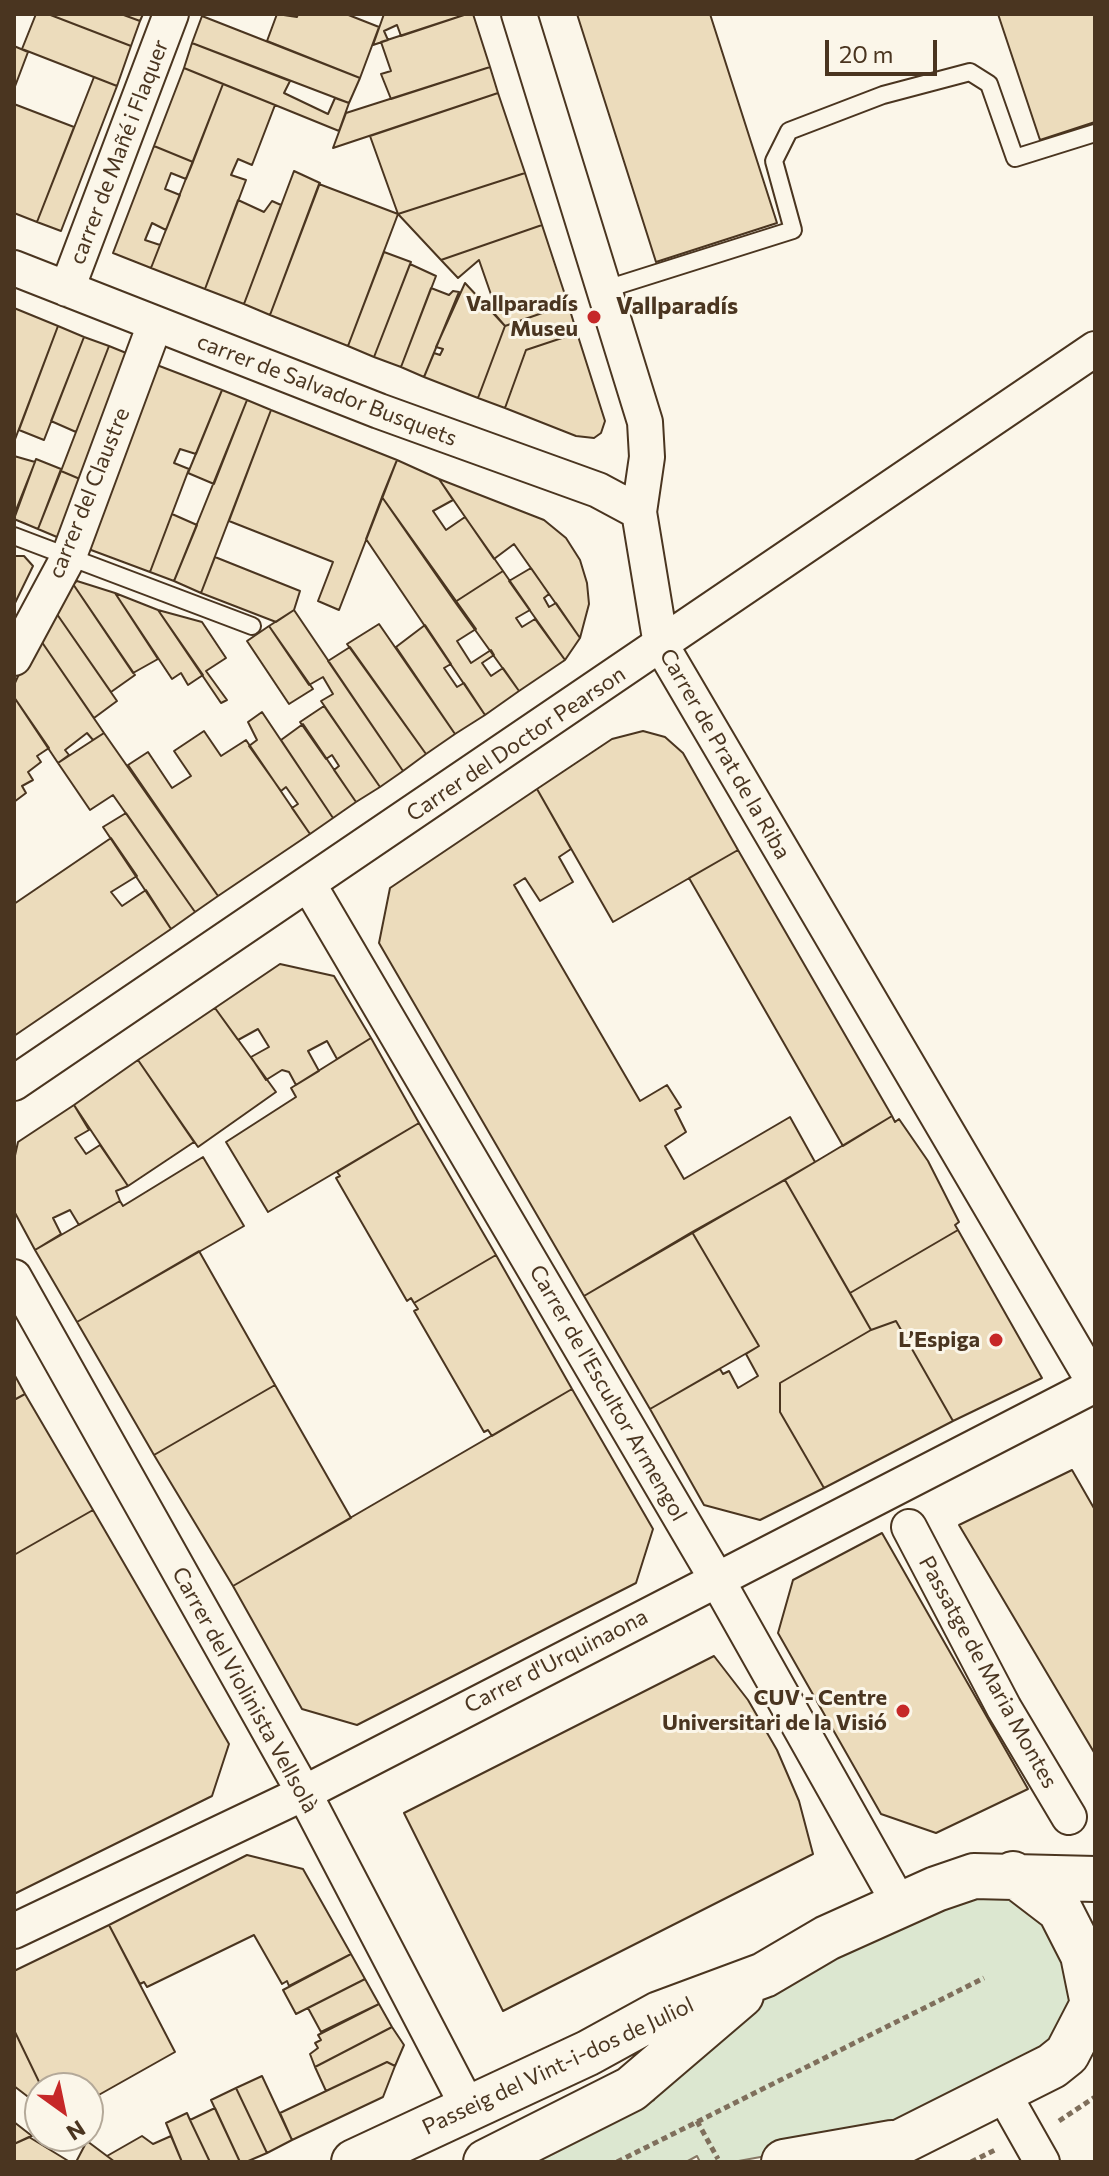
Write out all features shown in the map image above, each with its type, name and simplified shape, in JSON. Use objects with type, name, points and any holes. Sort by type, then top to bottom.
[{"type":"street","name":"carrer de Mañé i Flaquer","points":[[67,289],[171,14]]},
{"type":"street","name":"Carrer de Prat de la Riba","points":[[519,14],[645,422],[647,457],[639,512],[661,645],[1095,1384]]},
{"type":"street","name":"carrer de Salvador Busquets","points":[[14,268],[598,490],[639,512]]},
{"type":"street","name":"carrer del Claustre","points":[[14,658],[69,556],[155,324]]},
{"type":"street","name":"Carrer del Doctor Pearson","points":[[14,1083],[1095,349]]},
{"type":"street","name":"Carrer de l'Escultor Armengol","points":[[309,885],[716,1578],[900,1905]]},
{"type":"street","name":"Carrer del Violinista Vellsolà","points":[[14,1277],[304,1793],[468,2107]]},
{"type":"street","name":"Carrer d'Urquinaona","points":[[14,1931],[304,1793],[1095,1384]]},
{"type":"street","name":"Passatge de Maria Montes","points":[[909,1527],[1004,1708],[1069,1817]]},
{"type":"street","name":"Passeig del Vint-i-dos de Juliol","points":[[354,2162],[588,2053],[659,2014],[764,1975],[827,1938],[974,1876],[1013,1874],[1095,1879]]},
{"type":"street","points":[[861,2162],[1003,2093],[1067,2054],[1094,2002],[1083,1955],[1060,1910],[1013,1874]]},
{"type":"street","name":"Passeig del Vint-i-dos de Juliol","points":[[486,2162],[631,2089],[764,1975]]},
{"type":"street","points":[[1003,2093],[1042,2162]]},
{"type":"street","points":[[784,2162],[901,2142]]},
{"type":"lane","points":[[603,290],[793,230],[774,161],[789,131],[883,95],[970,72],[989,84],[1015,158],[1095,133]]},
{"type":"lane","points":[[14,536],[252,626]]},
{"type":"path","points":[[617,2162],[984,1978]]},
{"type":"path","points":[[697,2121],[718,2159]]},
{"type":"green space","points":[[988,1892],[1033,1906],[1073,1968],[1070,2008],[1053,2040],[1032,2057],[918,2115],[832,2144],[733,2162],[700,2162],[697,2156],[686,2162],[529,2162],[654,2100],[651,2091],[721,2031],[765,1996],[817,1963],[901,1924]]},
{"type":"building","points":[[36,14],[48,14],[131,46],[117,86],[22,49]]},
{"type":"building","points":[[48,14],[121,14],[140,21],[131,46]]},
{"type":"building","points":[[121,14],[143,14],[140,21]]},
{"type":"building","points":[[277,14],[297,17],[298,14],[346,14],[379,27],[360,78],[267,41]]},
{"type":"building","points":[[384,14],[467,14],[401,36],[397,25],[384,31],[388,40],[373,45]]},
{"type":"building","points":[[473,14],[490,67],[391,99],[381,74],[391,71],[381,42]]},
{"type":"building","points":[[577,14],[710,14],[777,223],[656,262]]},
{"type":"building","points":[[998,14],[1095,14],[1095,122],[1040,140]]},
{"type":"building","points":[[202,16],[360,78],[349,103],[192,43]]},
{"type":"building","points":[[192,43],[290,81],[284,93],[328,114],[335,98],[349,103],[339,131],[184,68]]},
{"type":"building","points":[[14,46],[28,52],[14,89]]},
{"type":"building","points":[[490,67],[498,93],[333,148],[346,113]]},
{"type":"building","points":[[184,68],[223,84],[193,162],[154,146]]},
{"type":"building","points":[[94,77],[117,86],[61,231],[37,222]]},
{"type":"building","points":[[223,84],[275,105],[252,165],[238,159],[231,175],[246,180],[205,289],[151,268]]},
{"type":"building","points":[[498,93],[525,173],[398,214],[370,136]]},
{"type":"building","points":[[14,104],[74,127],[37,222],[14,213]]},
{"type":"building","points":[[154,146],[193,162],[186,179],[171,173],[165,189],[180,195],[166,230],[152,223],[145,240],[160,245],[151,268],[113,253]]},
{"type":"building","points":[[294,171],[320,183],[270,315],[244,304]]},
{"type":"building","points":[[525,173],[542,225],[441,260],[398,214]]},
{"type":"building","points":[[319,184],[398,214],[348,346],[270,315]]},
{"type":"building","points":[[238,200],[264,212],[272,201],[281,205],[244,304],[205,289]]},
{"type":"building","points":[[542,225],[568,304],[505,326],[492,311],[495,306],[479,260],[458,278],[441,260]]},
{"type":"building","points":[[384,252],[411,262],[374,357],[348,346]]},
{"type":"building","points":[[410,264],[436,276],[401,367],[374,357]]},
{"type":"building","points":[[465,283],[505,326],[478,398],[424,377],[434,353],[440,355],[443,349],[436,347]]},
{"type":"building","points":[[431,288],[449,295],[453,291],[459,292],[424,377],[401,367]]},
{"type":"building","points":[[568,304],[577,333],[526,350],[505,408],[478,398],[505,326]]},
{"type":"building","points":[[14,308],[58,326],[14,442]]},
{"type":"building","points":[[58,326],[84,337],[44,440],[19,430]]},
{"type":"building","points":[[577,333],[605,421],[601,433],[594,438],[576,436],[505,408],[526,350]]},
{"type":"building","points":[[84,337],[109,346],[76,432],[51,421]]},
{"type":"building","points":[[109,346],[136,357],[87,482],[61,471]]},
{"type":"building","points":[[149,362],[222,390],[196,454],[180,449],[174,463],[189,469],[150,572],[83,547]]},
{"type":"building","points":[[222,390],[247,400],[214,484],[188,473]]},
{"type":"building","points":[[247,400],[271,410],[201,593],[174,581]]},
{"type":"building","points":[[271,410],[397,460],[339,610],[318,601],[333,562],[229,521]]},
{"type":"building","points":[[14,456],[35,462],[14,515]]},
{"type":"building","points":[[36,459],[61,469],[38,529],[14,519]]},
{"type":"building","points":[[397,460],[439,479],[453,500],[433,511],[446,530],[465,517],[503,571],[455,602],[382,497]]},
{"type":"building","points":[[61,471],[87,482],[64,540],[38,529]]},
{"type":"building","points":[[439,479],[544,520],[566,538],[580,560],[587,583],[589,604],[580,638],[514,544],[494,559]]},
{"type":"building","points":[[382,497],[476,629],[457,641],[471,663],[491,650],[494,655],[482,663],[491,676],[503,668],[519,691],[485,715],[366,539]]},
{"type":"building","points":[[172,514],[197,525],[174,581],[150,572]]},
{"type":"building","points":[[14,556],[24,556],[33,566],[14,605]]},
{"type":"building","points":[[215,557],[300,591],[294,610],[276,622],[201,593]]},
{"type":"building","points":[[531,568],[549,594],[544,598],[549,607],[556,603],[580,638],[565,660],[509,581]]},
{"type":"building","points":[[503,571],[530,610],[516,618],[522,627],[535,619],[565,660],[519,691],[455,602]]},
{"type":"building","points":[[77,581],[115,593],[158,659],[133,673],[73,584]]},
{"type":"building","points":[[73,584],[135,675],[111,692],[52,607]]},
{"type":"building","points":[[115,593],[158,610],[203,675],[188,685],[181,673],[172,679]]},
{"type":"building","points":[[52,607],[117,701],[94,718],[37,635]]},
{"type":"building","points":[[158,610],[202,622],[226,658],[206,671],[227,700],[221,703]]},
{"type":"building","points":[[294,610],[403,771],[380,787],[321,701],[333,694],[323,677],[309,685],[269,626]]},
{"type":"building","points":[[379,624],[455,734],[426,754],[347,644]]},
{"type":"building","points":[[425,625],[451,664],[444,668],[457,687],[464,683],[485,715],[455,734],[396,647]]},
{"type":"building","points":[[269,626],[313,689],[289,704],[247,641]]},
{"type":"building","points":[[37,635],[104,733],[93,740],[87,733],[65,750],[69,755],[58,763],[14,697],[14,685]]},
{"type":"building","points":[[350,647],[426,754],[403,771],[328,661]]},
{"type":"building","points":[[14,697],[49,748],[37,756],[41,762],[28,772],[33,780],[22,786],[26,793],[14,802]]},
{"type":"building","points":[[324,706],[380,787],[356,802],[334,770],[339,766],[332,755],[326,759],[300,722]]},
{"type":"building","points":[[262,712],[333,818],[310,834],[292,808],[298,804],[286,787],[281,791],[249,746],[257,740],[248,722]]},
{"type":"building","points":[[303,724],[356,802],[333,818],[281,740]]},
{"type":"building","points":[[204,731],[221,756],[246,740],[310,834],[218,896],[128,765],[148,752],[172,788],[191,776],[174,751]]},
{"type":"building","points":[[643,731],[665,737],[683,753],[738,850],[613,922],[537,789],[612,739]]},
{"type":"building","points":[[104,733],[218,896],[195,912],[113,795],[90,810],[58,763]]},
{"type":"building","points":[[537,789],[571,849],[559,857],[573,882],[540,901],[525,878],[514,885],[640,1101],[667,1085],[681,1107],[675,1110],[686,1132],[665,1146],[684,1179],[790,1117],[815,1162],[584,1296],[379,943],[390,888]]},
{"type":"building","points":[[126,813],[195,912],[171,929],[103,827]]},
{"type":"building","points":[[111,838],[137,876],[111,892],[122,906],[146,890],[171,929],[14,1036],[14,904]]},
{"type":"building","points":[[738,850],[892,1116],[843,1146],[689,878]]},
{"type":"building","points":[[280,964],[334,976],[371,1038],[337,1059],[327,1041],[308,1051],[319,1071],[296,1085],[289,1072],[282,1070],[266,1080],[251,1057],[269,1047],[258,1029],[238,1040],[215,1008]]},
{"type":"building","points":[[215,1008],[276,1092],[198,1147],[138,1060]]},
{"type":"building","points":[[371,1038],[419,1123],[268,1212],[226,1142],[296,1097],[291,1088]]},
{"type":"building","points":[[138,1060],[194,1142],[128,1186],[74,1105]]},
{"type":"building","points":[[74,1105],[89,1130],[75,1138],[86,1154],[100,1145],[128,1186],[116,1191],[120,1201],[79,1225],[70,1210],[53,1218],[61,1234],[35,1250],[14,1211],[14,1160],[18,1142]]},
{"type":"building","points":[[892,1116],[895,1122],[899,1119],[928,1161],[959,1222],[955,1225],[958,1230],[850,1293],[785,1180]]},
{"type":"building","points":[[419,1123],[496,1255],[414,1303],[411,1298],[407,1301],[336,1178],[340,1176],[337,1172]]},
{"type":"building","points":[[203,1157],[244,1226],[77,1322],[35,1250],[120,1201],[123,1206]]},
{"type":"building","points":[[785,1180],[871,1330],[780,1383],[780,1412],[824,1488],[760,1520],[704,1505],[650,1409],[720,1369],[723,1374],[729,1371],[738,1388],[758,1376],[746,1354],[759,1346],[692,1232]]},
{"type":"building","points":[[958,1230],[1042,1378],[953,1421],[896,1321],[871,1330],[850,1293]]},
{"type":"building","points":[[692,1232],[759,1346],[650,1409],[584,1296]]},
{"type":"building","points":[[199,1251],[275,1385],[154,1455],[77,1322]]},
{"type":"building","points":[[496,1255],[572,1389],[492,1436],[488,1430],[484,1432],[414,1311],[418,1309],[414,1303]]},
{"type":"building","points":[[896,1321],[953,1421],[824,1488],[780,1412],[780,1383],[871,1330]]},
{"type":"building","points":[[14,1374],[25,1394],[14,1400]]},
{"type":"building","points":[[275,1385],[351,1518],[233,1586],[154,1455]]},
{"type":"building","points":[[572,1389],[653,1529],[636,1583],[357,1725],[302,1709],[233,1586]]},
{"type":"building","points":[[25,1394],[93,1510],[14,1555],[14,1400]]},
{"type":"building","points":[[1072,1470],[1095,1510],[1095,1754],[959,1525]]},
{"type":"building","points":[[93,1510],[229,1744],[212,1796],[14,1894],[14,1555]]},
{"type":"building","name":"CUV - Centre Universitari de la Visió","points":[[882,1533],[1028,1789],[936,1833],[881,1814],[778,1633],[793,1580]]},
{"type":"building","points":[[714,1656],[748,1700],[777,1750],[799,1801],[813,1854],[503,2011],[404,1813]]},
{"type":"building","points":[[247,1855],[303,1869],[351,1954],[289,1986],[287,1981],[282,1984],[254,1935],[147,1987],[144,1982],[140,1984],[109,1925]]},
{"type":"building","points":[[109,1925],[175,2052],[104,2092],[104,2072],[34,2072],[14,2030],[14,1971]]},
{"type":"building","points":[[351,1954],[365,1979],[296,2014],[283,1990]]},
{"type":"building","points":[[365,1979],[379,2004],[321,2032],[308,2008]]},
{"type":"building","points":[[379,2004],[392,2027],[315,2067],[310,2054],[318,2048],[315,2043],[321,2040],[318,2035]]},
{"type":"building","points":[[392,2027],[404,2045],[395,2066],[387,2062],[326,2091],[315,2067]]},
{"type":"building","points":[[14,2030],[34,2072],[24,2072],[24,2094],[14,2086]]},
{"type":"building","points":[[387,2062],[395,2066],[383,2097],[292,2140],[280,2113]]},
{"type":"building","points":[[262,2076],[292,2140],[267,2153],[236,2088]]},
{"type":"building","points":[[236,2088],[267,2153],[246,2162],[240,2162],[211,2100]]},
{"type":"building","points":[[215,2108],[240,2162],[210,2162],[190,2120]]},
{"type":"building","points":[[187,2113],[210,2162],[182,2162],[166,2123]]},
{"type":"building","points":[[14,2122],[24,2130],[24,2140],[14,2144]]},
{"type":"building","points":[[142,2136],[153,2144],[171,2136],[182,2162],[115,2162],[107,2156]]},
{"type":"building","points":[[24,2139],[24,2152],[54,2152],[70,2162],[14,2162],[14,2144]]},
{"type":"building","points":[[81,2152],[102,2152],[115,2162],[76,2162]]},
{"type":"place","name":"Vallparadís Museu","points":[[594,317]]},
{"type":"place","name":"L’Espiga","points":[[996,1340]]},
{"type":"place","name":"CUV - Centre Universitari de la Visió","points":[[903,1711]]},
{"type":"district","name":"Vallparadís","points":[[677,306]]}]
